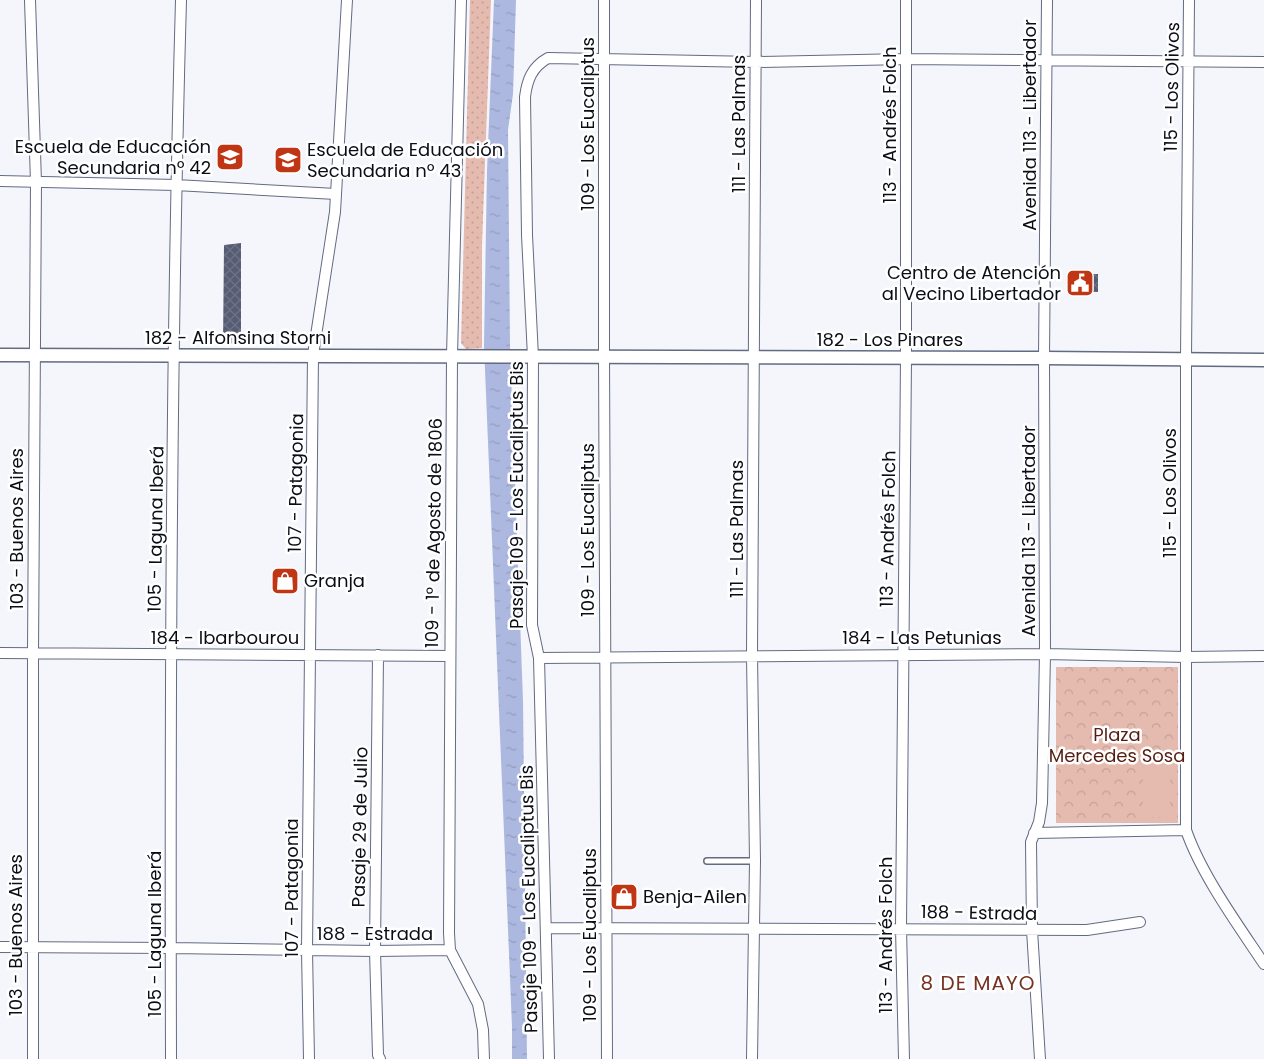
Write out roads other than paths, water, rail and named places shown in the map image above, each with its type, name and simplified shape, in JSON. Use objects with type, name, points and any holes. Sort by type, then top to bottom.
[{"type":"street","name":"103 - Buenos Aires","points":[[30,0],[36,182],[32,654],[33,1059]]},
{"type":"street","name":"105 - Laguna Iberá","points":[[172,1059],[171,654],[176,185],[181,0]]},
{"type":"street","name":"107 - Patagonia","points":[[309,1059],[307,950],[313,356],[335,212],[347,0]]},
{"type":"street","name":"109 - 1° de Agosto de 1806","points":[[461,0],[452,356],[450,950],[478,1004],[484,1030],[484,1059]]},
{"type":"street","name":"109 - Los Eucaliptus","points":[[604,0],[607,1059]]},
{"type":"street","name":"111 - Las Palmas","points":[[752,1059],[755,861],[752,655],[756,0]]},
{"type":"street","name":"113 - Andrés Folch","points":[[904,1059],[901,928],[906,358],[906,0]]},
{"type":"street","name":"Avenida 113 - Libertador","points":[[1040,1059],[1032,930],[1031,842],[1039,822],[1042,803],[1046,654],[1044,358],[1047,0]]},
{"type":"street","name":"115 - Los Olivos","points":[[1189,0],[1186,359],[1186,830],[1189,840],[1209,878],[1264,964]]},
{"type":"street","name":"Pasaje 109 - Los Eucaliptus Bis","points":[[549,1059],[539,658],[532,625],[533,357],[528,235],[526,97],[529,78],[533,70],[540,62],[548,58],[604,59]]},
{"type":"street","points":[[604,59],[756,62],[906,60],[1264,62]]},
{"type":"street","points":[[0,181],[176,185],[336,194]]},
{"type":"street","name":"182 - Alfonsina Storni","points":[[0,355],[515,357]]},
{"type":"street","name":"182 - Los Pinares","points":[[515,357],[1264,360]]},
{"type":"street","name":"184 - Ibarbourou","points":[[0,653],[450,656]]},
{"type":"street","name":"184 - Las Petunias","points":[[539,658],[902,654],[1264,656]]},
{"type":"street","name":"Pasaje 29 de Julio","points":[[378,655],[375,951],[378,1055],[380,1059]]},
{"type":"street","points":[[1034,833],[1186,830]]},
{"type":"street","name":"188 - Estrada","points":[[546,928],[1087,930],[1140,922]]},
{"type":"street","name":"188 - Estrada","points":[[0,947],[450,950]]},
{"type":"lane","points":[[707,861],[755,861]]},
{"type":"water","points":[[494,0],[516,0],[513,94],[508,130],[510,345],[523,701],[527,1059],[512,1059],[484,345],[487,170]]},
{"type":"place","name":"Escuela de Educación Secundaria nº 42","points":[[230,157]]},
{"type":"place","name":"Escuela de Educación Secundaria nº 43","points":[[288,160]]},
{"type":"place","name":"Centro de Atención al Vecino Libertador","points":[[1080,283]]},
{"type":"place","name":"Granja","points":[[285,581]]},
{"type":"place","name":"Benja-Ailen","points":[[624,897]]},
{"type":"district","name":"8 DE MAYO","points":[[978,983]]},
{"type":"park label","name":"Plaza Mercedes Sosa","points":[[1117,745]]}]
